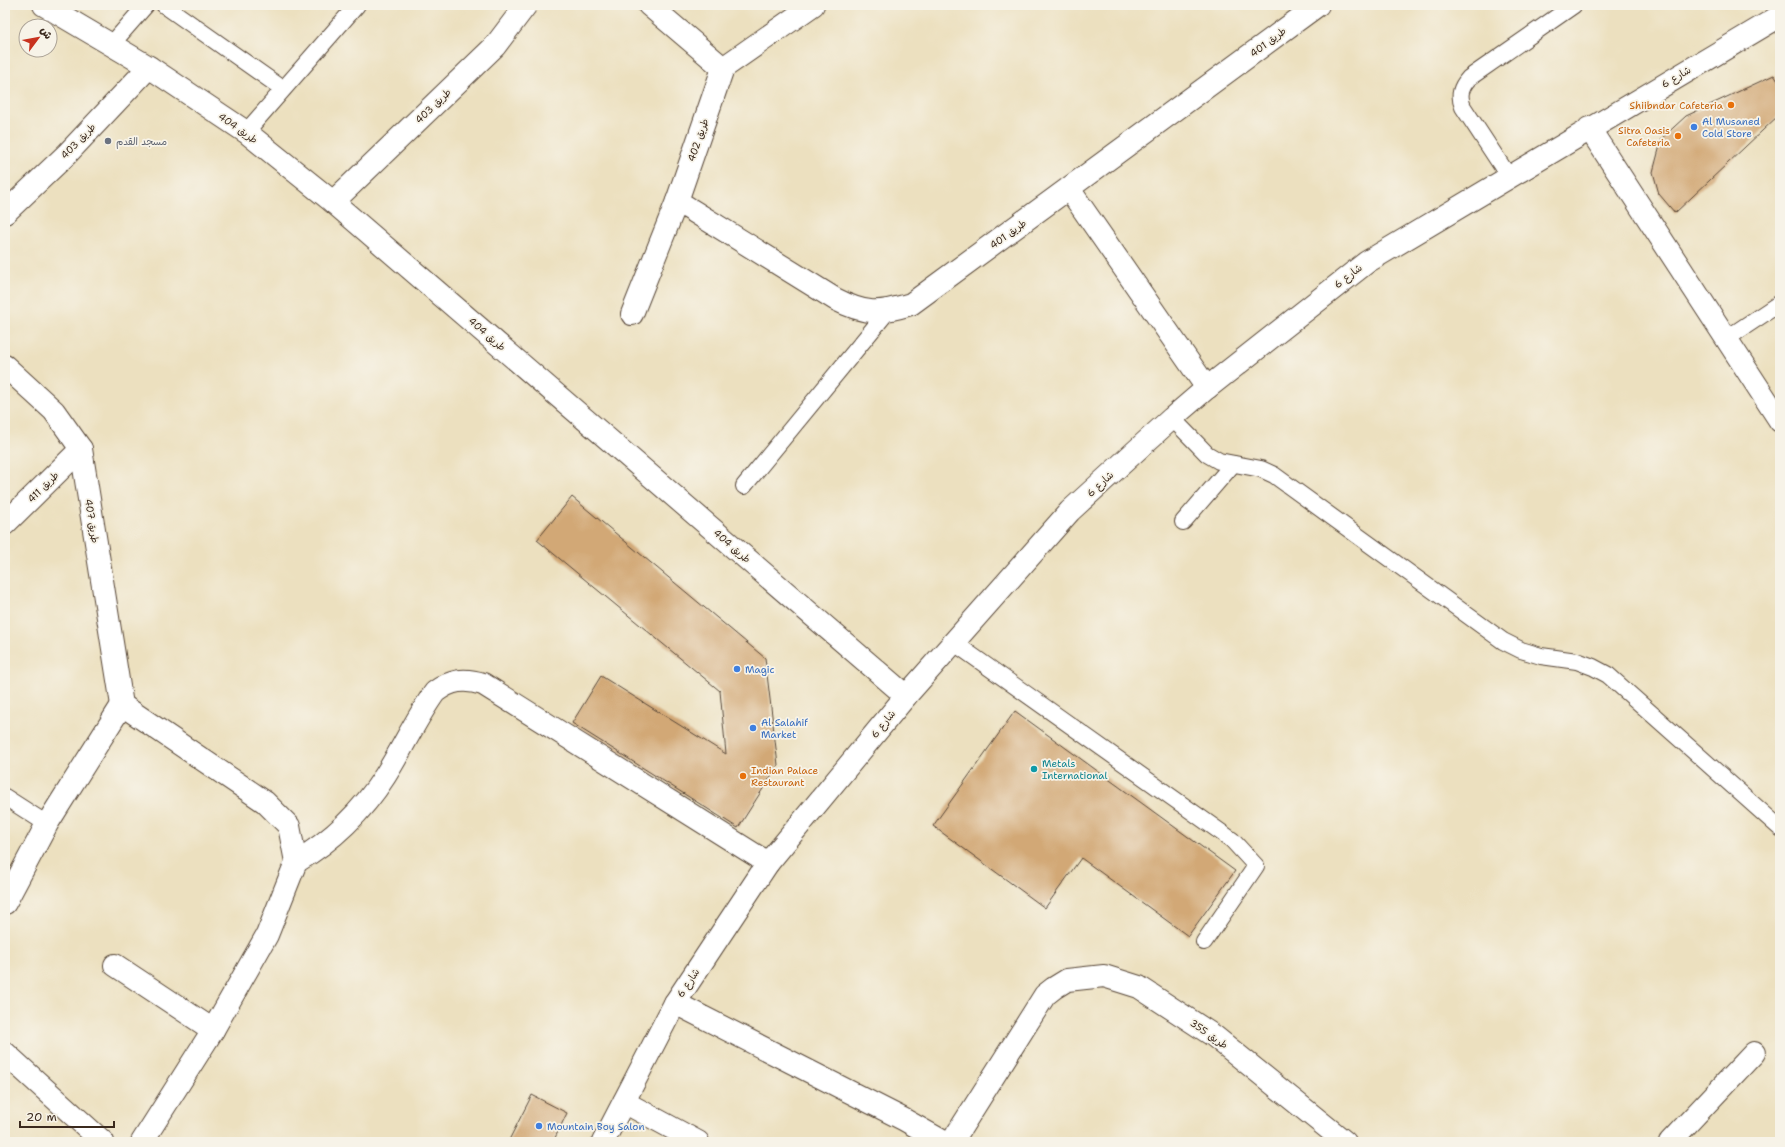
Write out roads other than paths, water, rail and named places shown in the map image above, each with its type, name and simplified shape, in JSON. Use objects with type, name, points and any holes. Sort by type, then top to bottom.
[{"type":"street","name":"طريق 404","points":[[44,5],[148,67],[246,132],[333,202],[906,696]]},
{"type":"street","name":"طريق 403","points":[[333,202],[495,46],[526,5]]},
{"type":"street","points":[[650,5],[723,68],[813,5]]},
{"type":"street","name":"طريق 401","points":[[676,201],[835,299],[851,307],[869,312],[887,312],[911,304],[1318,5]]},
{"type":"street","name":"شارع 6","points":[[603,1142],[675,1003],[768,863],[906,696],[1070,511],[1207,388],[1367,262],[1589,128],[1780,16]]},
{"type":"street","name":"طريق 403","points":[[5,213],[67,154],[148,67]]},
{"type":"street","name":"طريق 402","points":[[632,314],[676,201],[723,68]]},
{"type":"street","points":[[1589,128],[1780,421]]},
{"type":"street","points":[[1069,189],[1207,388]]},
{"type":"street","name":"طريق 407","points":[[5,366],[54,412],[81,450],[122,704]]},
{"type":"street","name":"طريق 411","points":[[5,524],[81,450]]},
{"type":"street","points":[[296,862],[317,849],[356,816],[372,796],[436,692],[446,684],[458,680],[471,680],[483,684],[768,863]]},
{"type":"street","points":[[5,903],[47,824],[122,704],[265,802],[288,826],[296,862],[267,935],[213,1030],[142,1142]]},
{"type":"street","points":[[115,966],[213,1030]]},
{"type":"street","name":"طريق 355","points":[[952,1142],[1045,995],[1067,980],[1104,976],[1139,987],[1214,1036],[1345,1142]]},
{"type":"street","points":[[675,1003],[896,1115],[944,1142]]},
{"type":"street","points":[[5,1053],[103,1142]]},
{"type":"street","points":[[1670,1142],[1754,1053]]},
{"type":"street","points":[[624,1102],[698,1142]]},
{"type":"lane","points":[[111,45],[146,5]]},
{"type":"lane","points":[[164,5],[282,89]]},
{"type":"lane","points":[[246,132],[357,5]]},
{"type":"lane","points":[[1509,177],[1463,107],[1460,99],[1461,91],[1469,78],[1574,5]]},
{"type":"lane","points":[[1726,339],[1780,303]]},
{"type":"lane","points":[[744,486],[887,312]]},
{"type":"lane","points":[[1172,418],[1207,454],[1219,461],[1254,467],[1274,475],[1503,641],[1521,650],[1541,656],[1577,661],[1608,675],[1780,828]]},
{"type":"lane","points":[[1183,522],[1233,464]]},
{"type":"lane","points":[[953,642],[1232,840],[1256,866],[1204,942]]},
{"type":"lane","points":[[5,798],[47,824]]},
{"type":"place","name":"Shiibndar Cafeteria","points":[[1731,105]]},
{"type":"place","name":"Al Musaned Cold Store","points":[[1694,127]]},
{"type":"place","name":"Sitra Oasis Cafeteria","points":[[1678,136]]},
{"type":"place","name":"مسجد القدم","points":[[108,141]]},
{"type":"place","name":"Magic","points":[[737,669]]},
{"type":"place","name":"Al Salahif Market","points":[[753,728]]},
{"type":"place","name":"Metals International","points":[[1034,769]]},
{"type":"place","name":"Indian Palace Restaurant","points":[[743,776]]},
{"type":"place","name":"Mountain Boy Salon","points":[[539,1126]]}]
